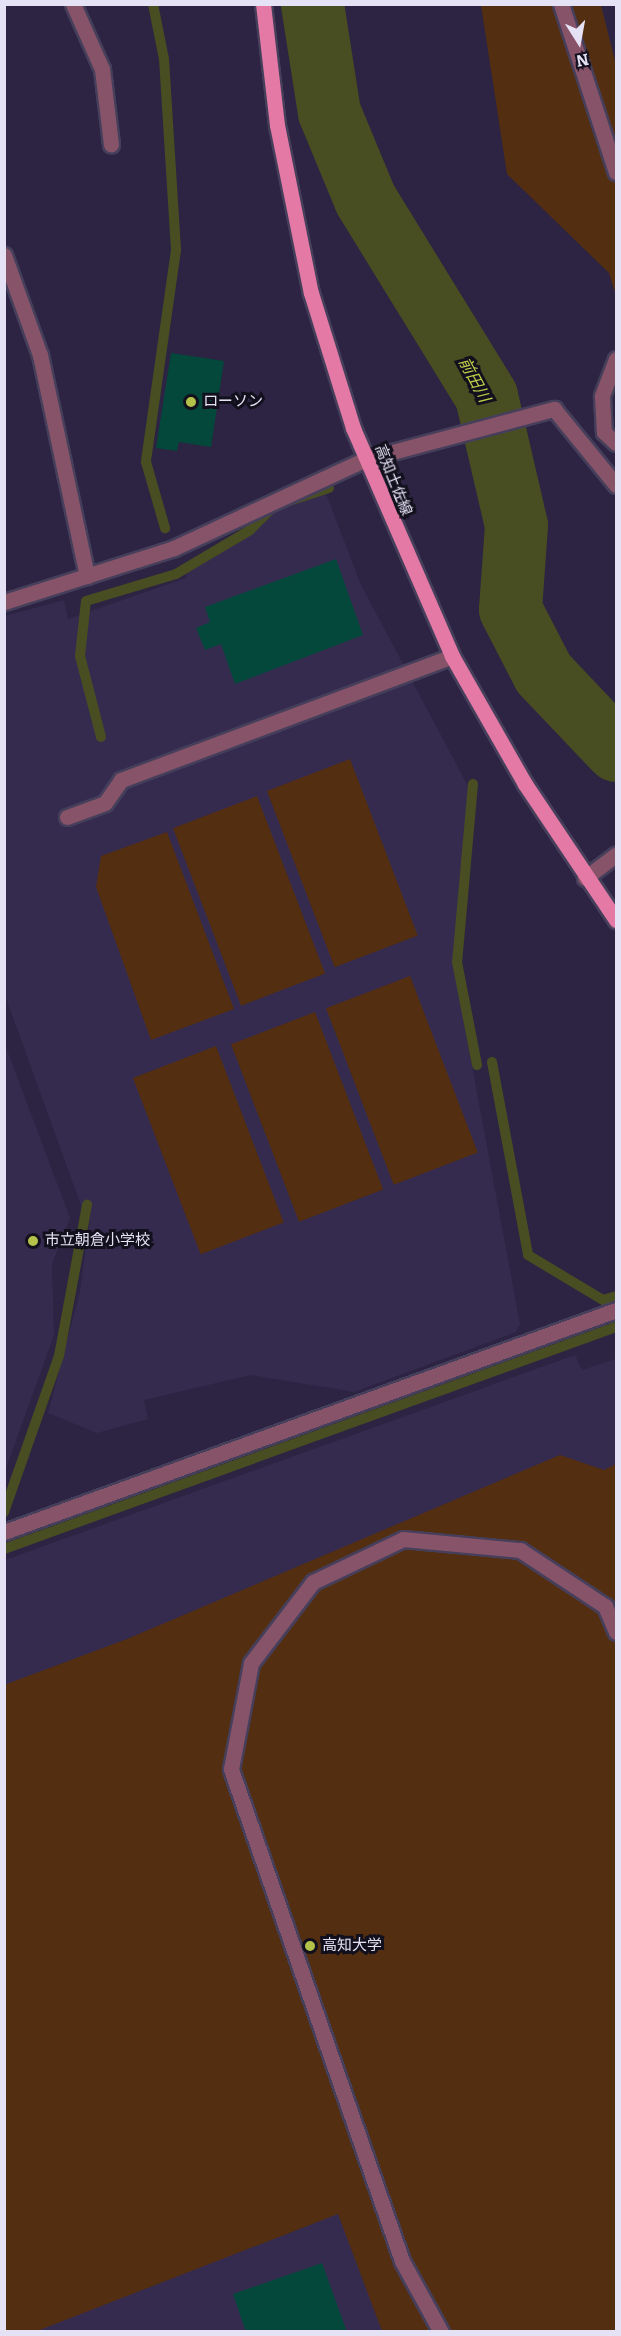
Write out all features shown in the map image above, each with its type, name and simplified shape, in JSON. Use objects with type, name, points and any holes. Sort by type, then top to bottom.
[{"type":"main road","name":"高知土佐線","points":[[263,4],[277,126],[311,293],[366,459],[452,656],[585,878],[616,920]]},
{"type":"street","points":[[73,4],[102,69],[111,144]]},
{"type":"street","points":[[561,4],[616,172]]},
{"type":"street","points":[[4,255],[40,355],[87,576]]},
{"type":"street","points":[[616,359],[602,396],[604,432],[616,443]]},
{"type":"street","points":[[4,602],[174,548],[366,459],[475,427],[554,409],[616,485]]},
{"type":"street","points":[[67,817],[105,803],[121,780],[452,656]]},
{"type":"street","points":[[585,878],[616,855]]},
{"type":"street","points":[[4,1532],[616,1310]]},
{"type":"street","points":[[441,2331],[402,2261],[231,1769],[251,1663],[313,1582],[403,1539],[520,1551],[605,1606],[616,1632]]},
{"type":"shaded area","points":[[481,5],[601,5],[616,65],[616,296],[609,273],[507,174]]},
{"type":"shaded area","points":[[325,491],[361,585],[468,786],[453,964],[520,1324],[516,1332],[354,1392],[251,1375],[144,1400],[148,1419],[97,1433],[48,1413],[80,1292],[91,1210],[83,1211],[5,995],[5,616],[64,600],[68,619],[186,578],[187,570],[250,535],[273,510]]},
{"type":"shaded area","points":[[350,759],[418,935],[335,967],[267,791]]},
{"type":"shaded area","points":[[257,796],[325,973],[241,1006],[173,828]]},
{"type":"shaded area","points":[[167,832],[234,1009],[151,1040],[96,887],[101,856]]},
{"type":"shaded area","points":[[410,976],[478,1152],[394,1185],[326,1008]]},
{"type":"shaded area","points":[[315,1012],[383,1189],[299,1222],[231,1044]]},
{"type":"shaded area","name":"市立朝倉小学校","points":[[4,1042],[70,1218],[52,1264],[54,1335],[5,1471]]},
{"type":"shaded area","points":[[216,1046],[284,1222],[201,1254],[133,1078]]},
{"type":"shaded area","name":"高知大学","points":[[575,1355],[582,1370],[616,1359],[616,2331],[5,2332],[5,1560]]},
{"type":"shaded area","name":"高知大学","points":[[560,1455],[604,1470],[616,1464],[616,2331],[382,2331],[338,2214],[37,2331],[5,2331],[4,1685],[127,1639]]},
{"type":"building","name":"ローソン","points":[[171,353],[224,361],[211,447],[179,442],[177,451],[156,448]]},
{"type":"building","points":[[336,559],[363,635],[235,684],[221,644],[205,650],[196,628],[210,622],[205,607]]},
{"type":"building","points":[[322,2263],[347,2332],[246,2332],[233,2294]]},
{"type":"waterway","points":[[153,4],[164,59],[176,250],[146,462],[165,528]]},
{"type":"waterway","name":"前田川","points":[[312,4],[329,112],[365,199],[486,396],[516,525],[510,609],[543,673],[616,750]]},
{"type":"waterway","points":[[289,501],[329,488]]},
{"type":"waterway","points":[[101,737],[80,656],[86,601],[176,574],[250,530],[274,506]]},
{"type":"waterway","points":[[473,784],[457,962],[477,1065]]},
{"type":"waterway","points":[[492,1062],[528,1255],[603,1300],[616,1296]]},
{"type":"waterway","points":[[4,1512],[59,1356],[87,1205]]},
{"type":"waterway","points":[[4,1549],[616,1327]]},
{"type":"place","name":"ローソン","points":[[191,402]]},
{"type":"place","name":"市立朝倉小学校","points":[[33,1241]]},
{"type":"place","name":"高知大学","points":[[310,1946]]}]
